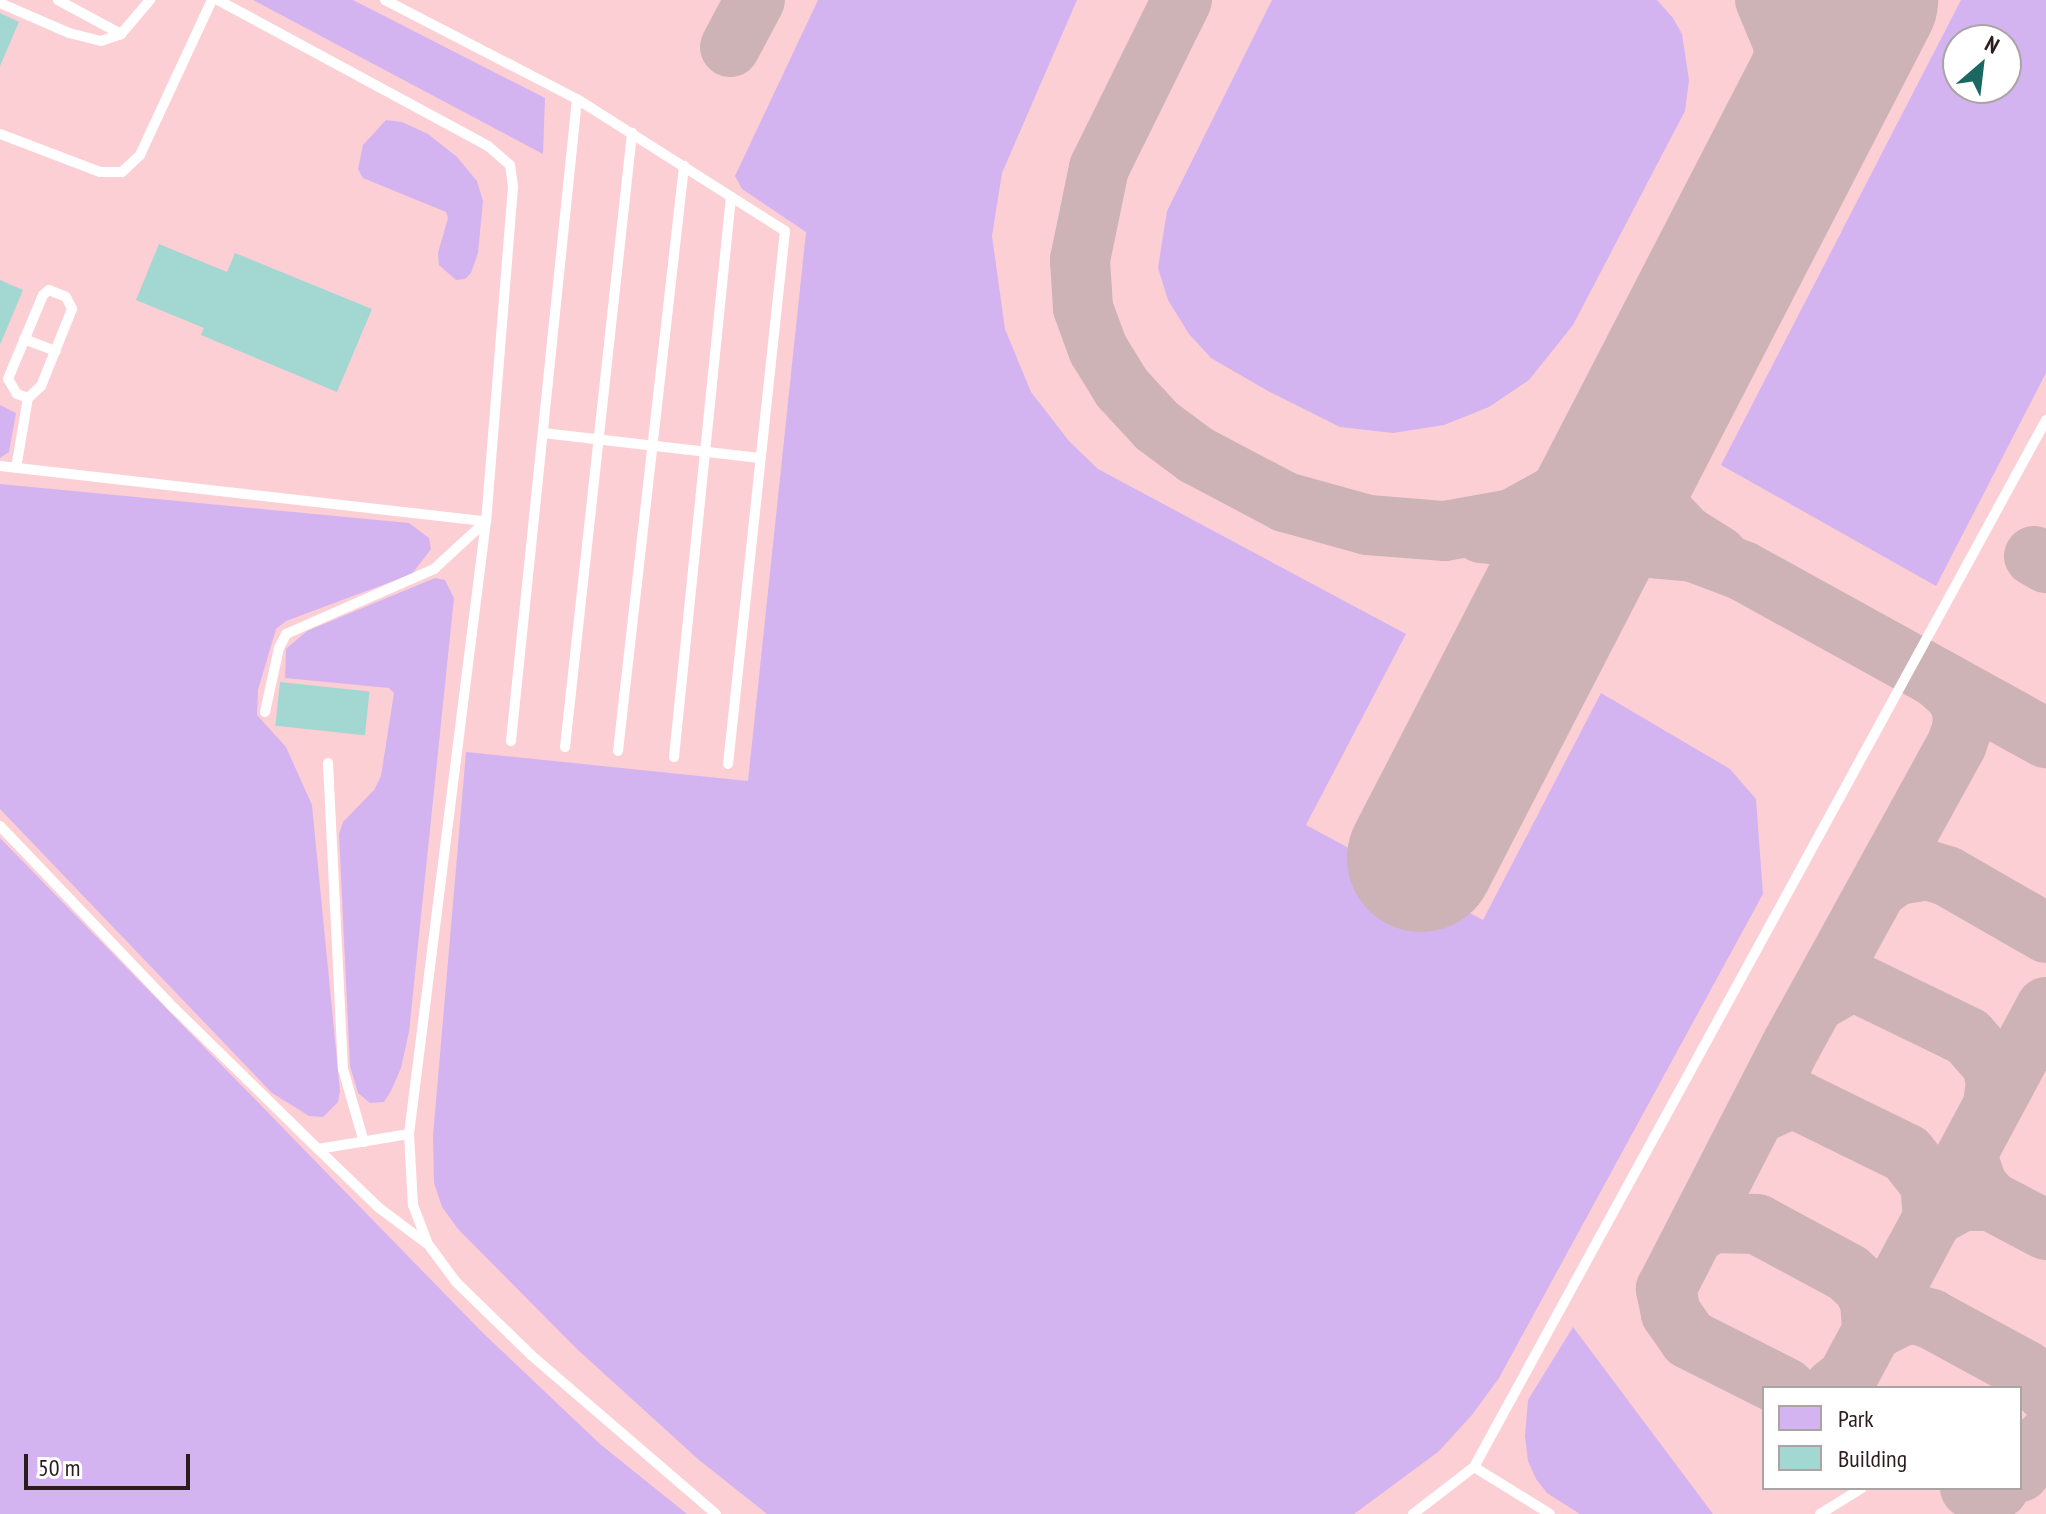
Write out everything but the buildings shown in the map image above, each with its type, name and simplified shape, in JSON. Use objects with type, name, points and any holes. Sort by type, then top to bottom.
[{"type":"lane","points":[[58,0],[121,34]]},
{"type":"lane","points":[[0,3],[69,33],[101,41],[121,34],[150,0]]},
{"type":"lane","points":[[0,134],[100,172],[122,172],[140,155],[215,0],[488,146],[510,165],[513,187],[486,521],[409,1134],[413,1205],[428,1244],[456,1282],[531,1355],[716,1514]]},
{"type":"lane","points":[[385,0],[577,99],[785,231],[728,764]]},
{"type":"lane","points":[[511,741],[577,99]]},
{"type":"lane","points":[[565,747],[632,133]]},
{"type":"lane","points":[[618,751],[684,166]]},
{"type":"lane","points":[[674,757],[731,197]]},
{"type":"lane","points":[[16,468],[28,398],[41,386],[72,309],[71,302],[49,290],[43,295],[8,379],[17,394],[28,398]]},
{"type":"lane","points":[[24,339],[56,351]]},
{"type":"lane","points":[[1413,1514],[1474,1467],[2046,420]]},
{"type":"lane","points":[[543,433],[760,458]]},
{"type":"lane","points":[[0,466],[486,521]]},
{"type":"lane","points":[[265,712],[279,648],[286,634],[434,569],[486,521]]},
{"type":"lane","points":[[328,763],[343,1069],[364,1142]]},
{"type":"lane","points":[[0,826],[174,1008],[318,1149],[378,1207],[428,1244]]},
{"type":"lane","points":[[318,1149],[409,1134]]},
{"type":"lane","points":[[1474,1467],[1550,1514]]},
{"type":"lane","points":[[1820,1514],[1859,1490]]},
{"type":"shaded area","points":[[0,0],[2046,0],[2046,1514],[0,1514]]},
{"type":"green space","points":[[253,0],[353,0],[545,98],[543,154]]},
{"type":"green space","points":[[818,0],[1077,0],[1002,173],[992,236],[1005,329],[1031,392],[1069,441],[1098,469],[1406,634],[1306,825],[1483,920],[1601,693],[1730,769],[1756,799],[1763,894],[1499,1378],[1472,1415],[1438,1452],[1354,1514],[767,1514],[699,1460],[578,1350],[458,1229],[442,1207],[434,1183],[433,1136],[466,752],[748,781],[806,232],[742,189],[735,176]]},
{"type":"green space","points":[[1272,0],[1657,0],[1682,34],[1689,80],[1685,111],[1573,325],[1529,380],[1489,407],[1444,425],[1393,433],[1340,427],[1211,358],[1189,334],[1168,300],[1158,268],[1167,211]]},
{"type":"green space","points":[[1961,0],[2046,0],[2046,373],[1936,586],[1721,465],[1942,37],[1942,104],[2022,104],[2022,24],[1949,24]]},
{"type":"green space","points":[[386,120],[402,122],[428,134],[457,157],[477,181],[483,201],[478,253],[471,273],[465,279],[456,280],[439,265],[438,253],[448,218],[446,212],[363,178],[358,169],[363,145]]},
{"type":"green space","points":[[0,405],[16,413],[9,452],[0,458]]},
{"type":"green space","points":[[0,484],[409,523],[429,538],[431,549],[412,574],[286,621],[276,629],[258,690],[257,715],[286,747],[312,805],[340,1091],[338,1102],[323,1117],[309,1116],[272,1093],[0,809]]},
{"type":"green space","points":[[435,578],[445,580],[454,598],[409,1032],[401,1068],[391,1091],[384,1102],[370,1103],[358,1093],[350,1066],[339,834],[343,822],[374,790],[381,776],[394,693],[389,688],[285,678],[286,649],[307,631]]},
{"type":"green space","points":[[0,838],[483,1333],[600,1444],[687,1514],[0,1514]]},
{"type":"green space","points":[[1573,1327],[1713,1514],[1580,1514],[1547,1493],[1536,1479],[1528,1461],[1525,1436],[1528,1400]]},
{"type":"taxiway","points":[[730,47],[755,0]]},
{"type":"taxiway","points":[[1182,0],[1099,168],[1080,260],[1083,308],[1098,349],[1122,388],[1157,426],[1196,455],[1285,502],[1368,525],[1445,531],[1512,519],[1565,490],[1638,439]]},
{"type":"taxiway","points":[[1765,0],[1783,43],[1786,94],[1779,165]]},
{"type":"taxiway","points":[[1638,439],[1640,473],[1648,496],[1685,535],[1718,556]]},
{"type":"taxiway","points":[[1481,533],[1693,552],[1743,571],[2046,738]]},
{"type":"taxiway","points":[[2034,556],[2046,563]]},
{"type":"taxiway","points":[[1782,1386],[1689,1339],[1671,1313],[1666,1289],[1792,1044],[1957,744],[1963,726],[1962,708],[1954,693],[1937,678]]},
{"type":"taxiway","points":[[1879,888],[1897,875],[1927,870],[1947,876],[2046,933]]},
{"type":"taxiway","points":[[1816,1002],[1845,985],[1859,984],[1968,1037],[1992,1065],[1996,1083],[1993,1104]]},
{"type":"taxiway","points":[[1837,1386],[1847,1378],[2046,1007]]},
{"type":"taxiway","points":[[1758,1114],[1788,1100],[1799,1101],[1907,1154],[1930,1183],[1933,1217],[1962,1201],[1991,1201]]},
{"type":"taxiway","points":[[1971,1167],[1978,1187],[1991,1201],[2046,1230]]},
{"type":"taxiway","points":[[1696,1233],[1713,1223],[1757,1224],[1848,1273],[1862,1286],[1870,1301],[1872,1331],[1901,1316],[1914,1314],[1931,1319],[2025,1370],[2046,1392]]},
{"type":"taxiway","points":[[2022,1469],[2046,1438]]},
{"type":"taxiway","points":[[1977,1490],[1988,1493],[1995,1490]]},
{"type":"runway","points":[[1421,858],[1864,0]]}]
